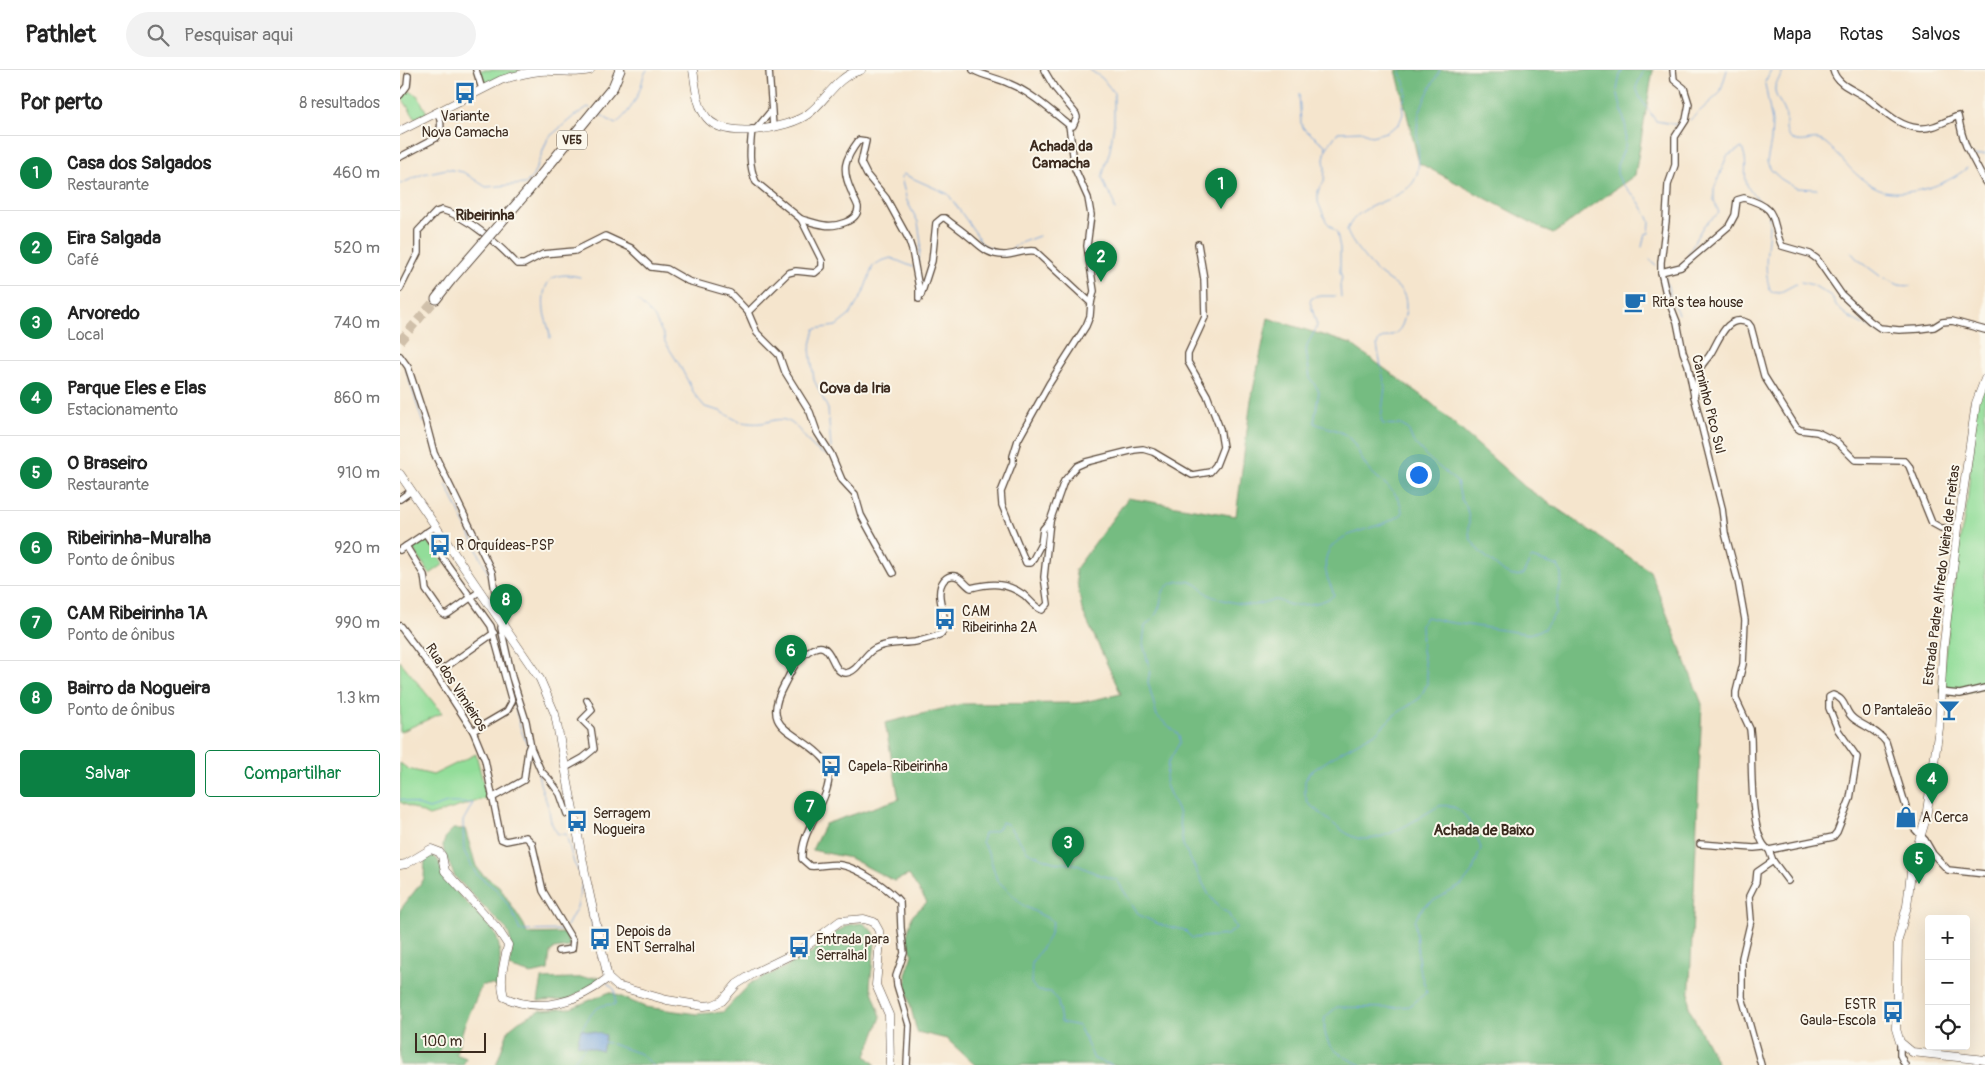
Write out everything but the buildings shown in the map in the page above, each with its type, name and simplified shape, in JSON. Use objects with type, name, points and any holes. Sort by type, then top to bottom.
[{"type":"main road","points":[[400,132],[501,80],[532,72],[576,72],[590,70]]},
{"type":"main road","name":"VE5","points":[[436,298],[562,152],[613,88],[620,70]]},
{"type":"main road","points":[[693,70],[699,105],[710,121],[726,129],[773,128],[794,122],[813,111],[840,80],[849,74],[861,70]]},
{"type":"main road","name":"Estrada Padre Alfredo Vieira de Freitas","points":[[1900,1042],[1896,1029],[1898,940],[1907,906],[1912,864],[1926,818],[1939,728],[1943,651],[1958,528],[1976,403],[1985,379]]},
{"type":"main road","points":[[400,474],[540,678],[555,714],[573,814],[607,979],[617,986],[666,1000],[704,1006],[713,1005],[722,1001],[737,984],[756,972],[801,950],[840,921],[864,919],[874,922],[879,931],[880,941],[876,985],[889,1015],[890,1065]]},
{"type":"main road","points":[[400,865],[406,864],[431,849],[440,852],[445,871],[497,928],[508,946],[502,971],[501,987],[504,997],[516,1003],[532,1005],[567,1002],[596,988],[607,979]]},
{"type":"main road","points":[[1900,1042],[1907,1050],[1918,1053],[1985,1060]]},
{"type":"street","points":[[476,70],[482,89]]},
{"type":"street","points":[[769,70],[773,128]]},
{"type":"street","points":[[973,70],[1020,88],[1069,125],[1075,168],[1090,207],[1091,215],[1087,246],[1094,291],[1090,316],[1086,326],[1049,384],[1018,440],[1013,462],[1002,492],[1002,505],[1026,563],[1031,563],[1038,551],[1043,529],[1050,521]]},
{"type":"street","points":[[1044,70],[1054,87],[1076,114],[1076,122],[1072,126],[1069,125]]},
{"type":"street","name":"Caminho Pico Sul","points":[[1673,70],[1674,80],[1684,88],[1689,104],[1686,120],[1675,136],[1675,165],[1668,185],[1661,262],[1662,272],[1666,294],[1677,322],[1681,345],[1688,365],[1713,468],[1746,620],[1744,656],[1736,699],[1750,729],[1753,800],[1760,838],[1773,861],[1788,881]]},
{"type":"street","points":[[1833,70],[1840,81],[1849,88],[1868,99],[1883,112],[1907,125],[1927,128],[1958,116],[1962,134],[1985,182]]},
{"type":"street","points":[[400,95],[407,86],[408,76]]},
{"type":"street","points":[[748,312],[788,273],[796,271],[815,273],[822,267],[822,260],[801,219],[756,182],[752,173],[750,162],[754,129],[772,111]]},
{"type":"street","points":[[772,111],[777,119],[785,125]]},
{"type":"street","points":[[400,157],[436,138],[439,134],[440,125],[440,118],[437,112]]},
{"type":"street","points":[[801,219],[831,226],[852,218],[857,213],[858,207],[845,178],[845,165],[859,140],[864,140],[866,144],[861,163],[867,175],[886,198],[908,238],[919,288],[919,299],[932,261],[936,223],[945,218],[983,250],[994,254],[1007,255],[1035,250],[1091,303]]},
{"type":"street","points":[[1662,272],[1681,267],[1729,226],[1735,215],[1737,200],[1744,198],[1761,204],[1774,216],[1782,246],[1810,254],[1817,259],[1842,296],[1880,328],[1898,330],[1919,329],[1934,327],[1942,322],[1952,321],[1985,330]]},
{"type":"street","points":[[400,289],[418,253],[418,231],[436,212],[442,210],[478,229],[499,245],[516,264],[543,254],[575,251],[605,236],[631,248],[651,268],[667,269],[688,281],[730,294],[748,312],[757,333],[779,355],[785,372],[810,412],[817,432],[832,454],[842,480],[855,494],[861,515],[893,573]]},
{"type":"street","points":[[907,1065],[909,1025],[896,985],[896,976],[904,953],[900,928],[900,902],[888,890],[850,867],[839,864],[810,866],[802,859],[802,848],[818,812],[829,780],[828,766],[816,751],[781,725],[775,713],[775,704],[799,658],[816,648],[828,651],[833,657],[836,669],[846,673],[851,671],[869,652],[877,647],[886,644],[916,642],[941,634],[944,625],[939,594],[940,586],[947,577],[958,576],[971,588],[1000,584],[1024,595],[1036,608],[1044,609],[1048,604],[1044,577],[1050,521],[1064,481],[1077,466],[1134,450],[1144,450],[1153,452],[1192,475],[1210,472],[1216,466],[1222,447],[1220,430],[1207,395],[1188,362],[1188,354],[1205,317],[1204,279],[1198,244]]},
{"type":"street","points":[[1694,396],[1699,370],[1710,355],[1721,332],[1738,321],[1748,323],[1751,327],[1764,376],[1796,427],[1817,432],[1837,442],[1855,460],[1904,462],[1909,466],[1932,523],[1941,528],[1958,528]]},
{"type":"street","points":[[400,356],[408,367],[434,453],[492,572],[498,612],[496,614]]},
{"type":"street","points":[[401,496],[411,491]]},
{"type":"street","points":[[436,526],[403,548],[424,575],[426,590],[445,615],[480,591]]},
{"type":"street","points":[[425,533],[472,598],[494,633],[512,702],[507,710],[474,731]]},
{"type":"street","points":[[492,798],[524,780],[529,748],[526,722],[512,677],[501,628],[502,623]]},
{"type":"street","name":"Rua dos Vimieiros","points":[[400,626],[436,674],[474,731],[485,760],[503,841],[526,838],[532,843],[543,892],[573,941],[572,949],[558,951]]},
{"type":"street","points":[[436,674],[494,633]]},
{"type":"street","points":[[1940,692],[1960,694],[1985,688]]},
{"type":"street","points":[[1700,844],[1767,848],[1833,837],[1841,825],[1850,799],[1857,757],[1838,730],[1829,708],[1829,697],[1833,695],[1844,702],[1849,714],[1854,719],[1880,734],[1886,742],[1912,826],[1938,860],[1948,870],[1985,874]]},
{"type":"street","points":[[565,768],[594,749],[591,730],[582,720],[592,710],[587,700]]},
{"type":"street","points":[[529,748],[541,771],[560,794],[567,814],[573,814]]},
{"type":"street","points":[[1761,1065],[1742,1002],[1742,958],[1751,920],[1750,891],[1756,882],[1757,872],[1773,861]]},
{"type":"street","points":[[1900,1042],[1899,1049],[1905,1065]]},
{"type":"green space","points":[[481,70],[518,70],[521,72],[490,83],[483,81],[479,73]]},
{"type":"green space","points":[[1396,70],[1653,70],[1635,175],[1553,234],[1419,163]]},
{"type":"green space","points":[[408,90],[418,96],[427,113],[415,118],[402,98]]},
{"type":"green space","points":[[1268,318],[1351,344],[1430,402],[1525,487],[1650,571],[1702,704],[1689,1008],[1718,1065],[975,1065],[947,1039],[917,1032],[907,992],[906,975],[912,954],[907,936],[912,916],[927,902],[909,875],[894,881],[850,858],[812,850],[825,824],[899,799],[885,723],[962,704],[1078,703],[1121,694],[1082,610],[1075,570],[1128,498],[1236,516],[1251,400]]},
{"type":"green space","points":[[1985,379],[1985,688],[1960,694],[1940,692],[1960,539],[1967,504],[1976,403]]},
{"type":"green space","points":[[427,539],[444,564],[430,574],[413,549]]},
{"type":"green space","points":[[400,661],[442,713],[400,732]]},
{"type":"green space","points":[[476,754],[487,798],[429,816],[400,802],[400,763],[408,769],[433,775]]},
{"type":"green space","points":[[453,829],[465,829],[476,866],[482,874],[499,886],[524,925],[527,934],[565,933],[570,945],[569,947],[554,949],[550,952],[548,970],[531,974],[509,967],[511,948],[507,930],[455,877],[444,852],[443,845],[446,836]]},
{"type":"green space","points":[[430,855],[437,858],[444,876],[490,926],[498,941],[500,964],[498,989],[494,985],[482,985],[464,1026],[456,1054],[466,1058],[463,1065],[400,1065],[400,910],[424,879],[425,857]]},
{"type":"green space","points":[[863,923],[874,932],[875,942],[870,985],[881,1017],[866,1056],[876,1065],[496,1065],[509,1029],[519,1021],[540,1010],[571,1008],[610,992],[645,1007],[697,1014],[723,1012],[752,982],[778,971],[811,953],[832,935],[848,925]]},
{"type":"green space","points":[[601,977],[594,985],[567,1000],[538,1001],[542,979]]},
{"type":"water","points":[[581,1029],[606,1035],[602,1051],[577,1044]]},
{"type":"waterway","points":[[598,113],[615,124],[619,121],[633,104],[647,70]]},
{"type":"waterway","points":[[1090,70],[1102,78],[1114,93],[1114,123],[1110,150],[1102,177],[1107,190],[1113,198],[1115,210]]},
{"type":"waterway","points":[[1341,297],[1340,285],[1342,277],[1337,233],[1326,221],[1318,202],[1318,191],[1324,182],[1326,149],[1338,132],[1361,131],[1372,136],[1386,132],[1399,124],[1403,114],[1402,104],[1406,94],[1405,82],[1400,73],[1402,70]]},
{"type":"waterway","points":[[1361,1065],[1332,1048],[1328,1042],[1324,1027],[1325,1017],[1337,1007],[1389,1008],[1410,1006],[1427,992],[1419,968],[1415,920],[1424,906],[1462,885],[1472,872],[1481,848],[1467,818],[1462,812],[1448,806],[1439,806],[1384,835],[1361,839],[1351,836],[1334,825],[1308,803],[1305,795],[1305,781],[1309,773],[1339,753],[1377,732],[1393,716],[1420,698],[1427,684],[1422,650],[1421,625],[1426,617],[1447,622],[1530,634],[1544,629],[1556,612],[1561,583],[1558,566],[1531,558],[1523,575],[1513,576],[1505,573],[1479,551],[1470,538],[1469,517],[1466,506],[1461,499],[1457,482],[1428,458],[1413,441],[1408,429],[1401,425],[1383,424],[1381,420],[1385,387],[1377,345],[1379,340],[1393,334],[1402,326],[1405,315],[1405,299],[1400,290],[1365,259],[1347,230],[1359,214],[1396,196],[1412,184],[1417,172],[1419,158],[1417,131],[1419,114],[1440,70]]},
{"type":"waterway","points":[[1623,70],[1617,90],[1626,128],[1625,147],[1617,165],[1617,174],[1621,182],[1639,202],[1650,222],[1649,233],[1645,234],[1642,247]]},
{"type":"waterway","points":[[1644,70],[1636,87],[1640,98],[1656,121],[1679,125]]},
{"type":"waterway","points":[[1690,120],[1720,93],[1727,70]]},
{"type":"waterway","points":[[1765,82],[1771,70]]},
{"type":"waterway","points":[[1783,70],[1775,91],[1785,112],[1786,131],[1790,138],[1798,141],[1820,140],[1824,142],[1865,181],[1882,190]]},
{"type":"waterway","points":[[1765,84],[1772,122],[1767,162],[1771,170],[1781,179],[1796,188],[1817,189]]},
{"type":"waterway","points":[[1299,94],[1301,123],[1304,129],[1325,145],[1326,149]]},
{"type":"waterway","points":[[400,184],[423,174],[447,169],[463,172],[486,187],[525,184],[533,176],[548,138],[574,116],[588,107],[590,108]]},
{"type":"waterway","points":[[1688,256],[1704,225],[1719,213],[1714,200],[1714,189],[1727,156],[1742,148],[1745,156],[1745,175],[1748,187],[1752,194],[1760,201]]},
{"type":"waterway","points":[[1974,156],[1985,154]]},
{"type":"waterway","points":[[1884,191],[1906,192],[1928,188],[1949,180],[1967,168]]},
{"type":"waterway","points":[[918,265],[921,243],[918,222],[907,201],[901,178],[903,174],[948,194],[981,243],[995,251]]},
{"type":"waterway","points":[[1769,215],[1766,264],[1771,292],[1779,293],[1796,284]]},
{"type":"waterway","points":[[999,252],[1009,251],[1020,243],[1039,236]]},
{"type":"waterway","points":[[1851,252],[1880,276]]},
{"type":"waterway","points":[[831,448],[828,409],[814,380],[810,349],[815,329],[836,326],[850,315],[863,293],[873,266],[891,258],[913,267]]},
{"type":"waterway","points":[[1650,260],[1656,265]]},
{"type":"waterway","points":[[550,338],[543,301],[546,286],[550,280],[562,275],[580,277]]},
{"type":"waterway","points":[[1665,277],[1678,314]]},
{"type":"waterway","points":[[1884,278],[1899,285],[1910,286]]},
{"type":"waterway","points":[[1801,282],[1813,285],[1831,296],[1838,308],[1850,318],[1888,337]]},
{"type":"waterway","points":[[1112,1065],[1094,1059],[1079,1026],[1061,1022],[1058,1002],[1051,992],[1037,991],[1031,983],[1032,963],[1049,937],[1053,921],[1024,906],[997,880],[989,854],[982,842],[984,834],[997,830],[1002,822],[1007,824],[1028,852],[1053,862],[1075,864],[1097,874],[1117,880],[1139,915],[1161,925],[1184,930],[1192,938],[1227,935],[1236,928],[1228,913],[1219,908],[1209,895],[1183,845],[1179,814],[1165,783],[1168,763],[1180,742],[1179,735],[1157,716],[1148,682],[1150,670],[1143,644],[1145,626],[1158,611],[1166,587],[1180,581],[1194,583],[1213,597],[1245,604],[1254,605],[1276,600],[1291,605],[1302,605],[1326,600],[1334,595],[1326,572],[1326,558],[1331,547],[1352,534],[1402,514],[1401,506],[1394,493],[1366,466],[1350,439],[1338,431],[1314,423],[1319,391],[1310,378],[1306,350],[1317,325],[1310,302],[1316,296],[1335,296]]},
{"type":"waterway","points":[[638,301],[654,317],[664,336],[665,342],[695,395],[705,407],[720,411],[740,422]]},
{"type":"waterway","points":[[405,367],[423,423]]},
{"type":"waterway","points":[[742,422],[788,421],[798,429],[812,446],[823,454],[829,455]]},
{"type":"waterway","points":[[446,484],[490,577]]},
{"type":"waterway","points":[[503,616],[504,620]]},
{"type":"waterway","points":[[499,640],[505,665]]},
{"type":"waterway","points":[[514,703],[527,744]]},
{"type":"waterway","points":[[538,771],[552,825],[558,834],[566,834],[574,863],[583,879]]},
{"type":"waterway","points":[[400,799],[429,809],[447,803],[473,803],[463,821],[464,851],[476,874],[497,890],[511,909],[520,931],[564,930]]},
{"type":"waterway","points":[[567,926],[577,907],[583,879]]},
{"type":"waterway","points":[[585,890],[595,938]]},
{"type":"waterway","points":[[581,1029],[598,1008],[615,1005],[615,990],[607,983]]},
{"type":"waterway","points":[[603,1042],[609,1043]]},
{"type":"waterway","points":[[612,1044],[641,1054],[653,1065]]},
{"type":"waterway","points":[[570,1065],[585,1047]]},
{"type":"tunnel","points":[[400,341],[436,299]]},
{"type":"place","name":"Variante Nova Camacha","points":[[465,93]]},
{"type":"place","name":"Casa dos Salgados","points":[[1221,209]]},
{"type":"place","name":"Eira Salgada","points":[[1101,282]]},
{"type":"place","name":"Rita's tea house","points":[[1635,302]]},
{"type":"place","name":"R Orquídeas-PSP","points":[[440,545]]},
{"type":"place","name":"CAM Ribeirinha 2A","points":[[945,619]]},
{"type":"place","name":"Bairro da Nogueira","points":[[506,625]]},
{"type":"place","name":"Ribeirinha-Muralha","points":[[791,676]]},
{"type":"place","name":"O Pantaleão","points":[[1949,710]]},
{"type":"place","name":"Capela-Ribeirinha","points":[[831,766]]},
{"type":"place","name":"Parque Eles e Elas","points":[[1932,804]]},
{"type":"place","name":"A Cerca","points":[[1906,817]]},
{"type":"place","name":"Serragem Nogueira","points":[[577,821]]},
{"type":"place","name":"CAM Ribeirinha 1A","points":[[810,832]]},
{"type":"place","name":"Arvoredo","points":[[1068,868]]},
{"type":"place","name":"O Braseiro","points":[[1919,884]]},
{"type":"place","name":"Depois da ENT Serralhal","points":[[600,939]]},
{"type":"place","name":"Entrada para Serralhal","points":[[799,947]]},
{"type":"place","name":"ESTR Gaula-Escola","points":[[1893,1012]]},
{"type":"district","name":"Achada da Camacha","points":[[1061,154]]},
{"type":"district","name":"Ribeirinha","points":[[485,215]]},
{"type":"district","name":"Cova da Iria","points":[[855,388]]},
{"type":"district","name":"Achada de Baixo","points":[[1484,830]]}]
